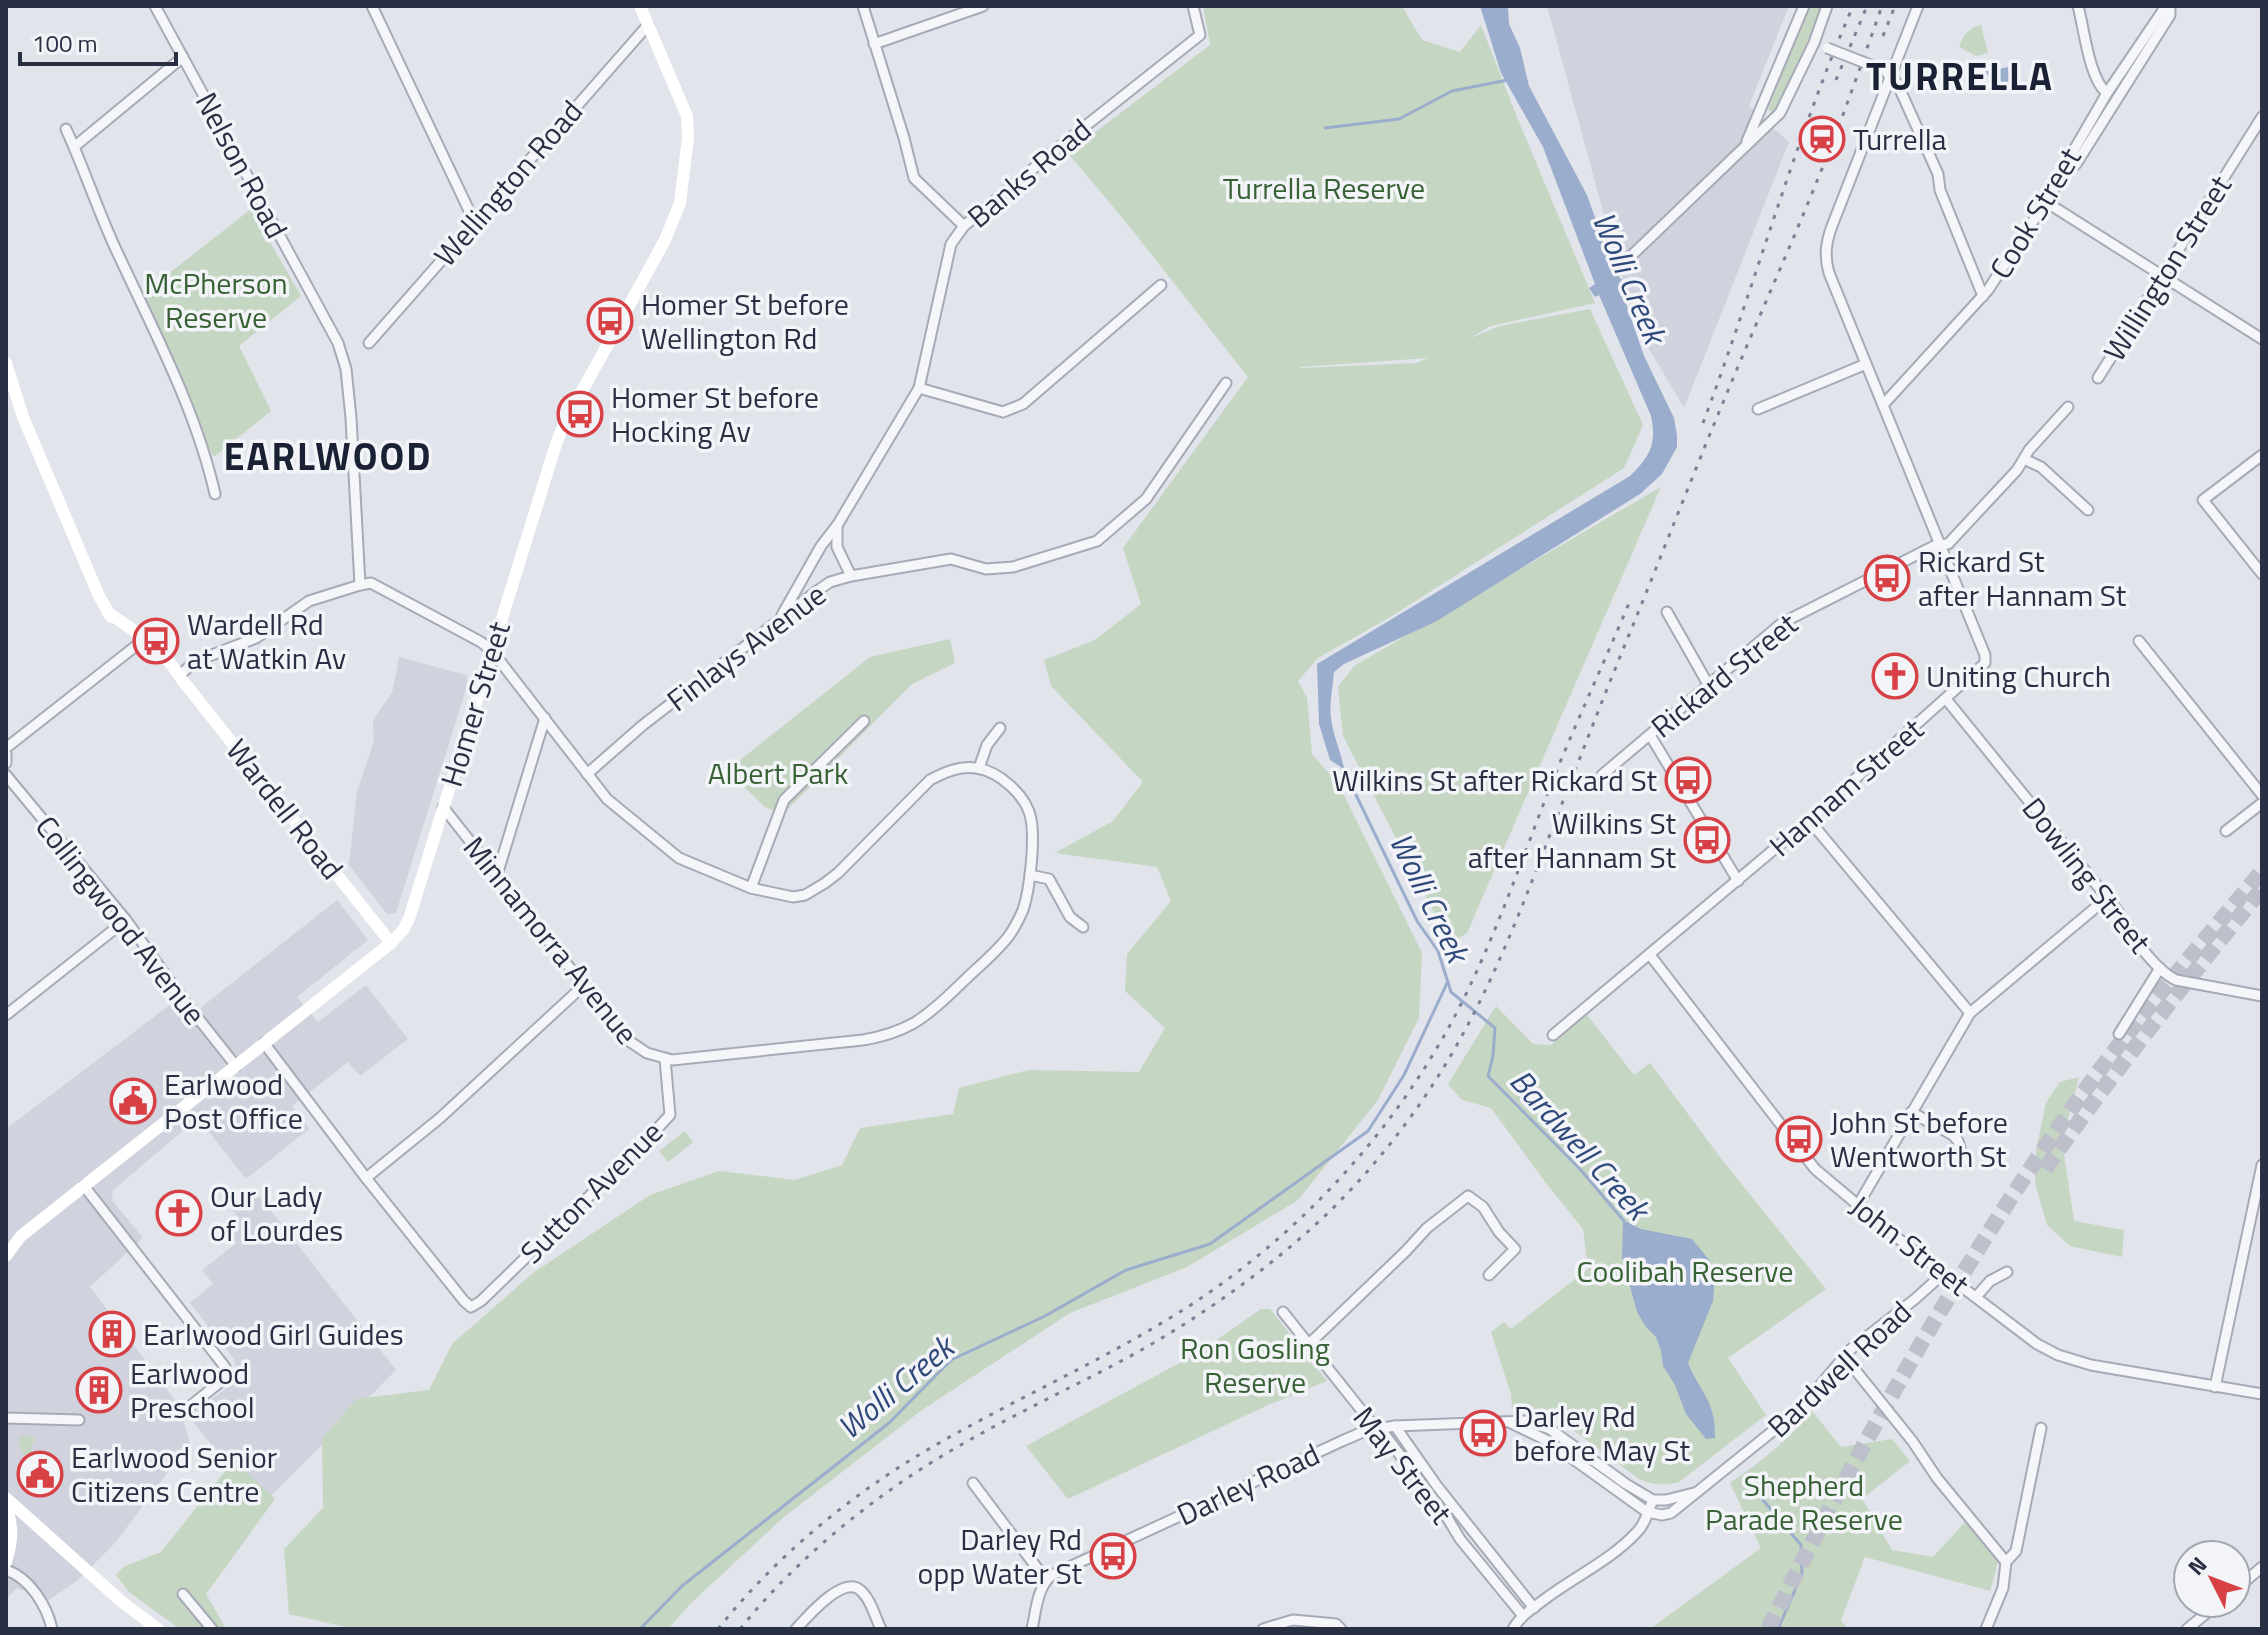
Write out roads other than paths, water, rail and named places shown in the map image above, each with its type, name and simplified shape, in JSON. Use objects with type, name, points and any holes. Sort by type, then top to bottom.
[{"type":"main road","name":"Homer Street","points":[[6,1256],[21,1236],[391,943],[403,930],[414,908],[556,444],[665,240],[680,203],[688,138],[687,116],[640,6]]},
{"type":"main road","name":"Wardell Road","points":[[6,363],[23,417],[107,612],[122,632],[179,676]]},
{"type":"main road","name":"Wardell Road","points":[[107,612],[172,663],[179,676],[391,943]]},
{"type":"main road","points":[[6,1498],[122,1602],[158,1629]]},
{"type":"main road","points":[[6,1505],[12,1540],[6,1562]]},
{"type":"street","name":"Nelson Road","points":[[155,6],[338,343],[346,369],[351,418],[360,585]]},
{"type":"street","points":[[372,6],[474,221]]},
{"type":"street","points":[[863,6],[914,178],[964,226]]},
{"type":"street","points":[[874,44],[983,6]]},
{"type":"street","name":"Banks Road","points":[[780,620],[821,546],[838,524],[919,388],[951,244],[964,226],[1200,35],[1193,6]]},
{"type":"street","points":[[1744,148],[1804,6]]},
{"type":"street","points":[[1630,257],[1780,113],[1814,43],[1827,6]]},
{"type":"street","points":[[1890,76],[1918,6]]},
{"type":"street","points":[[2078,6],[2094,72],[2107,93]]},
{"type":"street","points":[[2062,177],[2076,164],[2170,15],[2168,6]]},
{"type":"street","name":"Cook Street","points":[[1883,405],[1983,296],[2062,177],[2107,93],[2168,6]]},
{"type":"street","name":"Wellington Road","points":[[369,343],[648,25]]},
{"type":"street","points":[[1814,43],[1881,69],[1897,83],[1938,174],[1940,190],[1983,296]]},
{"type":"street","points":[[74,147],[183,57]]},
{"type":"street","name":"Hannam Street","points":[[1553,1035],[1809,820],[1982,668],[1986,659],[1829,273],[1826,258],[1826,243],[1890,76]]},
{"type":"street","name":"Willington Street","points":[[2098,378],[2262,117]]},
{"type":"street","points":[[66,129],[112,240],[162,347],[200,442],[215,494]]},
{"type":"street","points":[[2046,202],[2262,339]]},
{"type":"street","points":[[919,388],[1003,412],[1023,404],[1161,285]]},
{"type":"street","points":[[1758,409],[1866,364]]},
{"type":"street","name":"Finlays Avenue","points":[[587,774],[643,725],[830,582],[951,559],[986,569],[1013,567],[1097,541],[1146,499],[1226,383]]},
{"type":"street","points":[[1940,545],[1948,544],[2017,470],[2029,450],[2068,407]]},
{"type":"street","points":[[2262,455],[2203,500],[2262,574]]},
{"type":"street","points":[[2024,459],[2041,467],[2088,510]]},
{"type":"street","points":[[838,524],[837,547],[851,576]]},
{"type":"street","name":"Rickard Street","points":[[1602,775],[1782,623],[1940,545]]},
{"type":"street","points":[[179,676],[199,660],[256,638],[309,601],[371,583],[481,642],[492,651],[607,799],[679,858],[751,888],[793,897],[805,895],[838,873],[930,780],[948,770],[979,768],[987,745],[1000,728]]},
{"type":"street","points":[[1667,612],[1709,686]]},
{"type":"street","points":[[2139,641],[2262,795]]},
{"type":"street","points":[[6,763],[6,751],[137,645]]},
{"type":"street","name":"Dowling Street","points":[[1946,699],[2169,977],[2262,996]]},
{"type":"street","points":[[497,875],[545,718]]},
{"type":"street","points":[[751,888],[784,800],[864,721]]},
{"type":"street","points":[[1650,735],[1738,881]]},
{"type":"street","name":"Minnamorra Avenue","points":[[443,807],[626,1039],[647,1053],[665,1059],[687,1059],[886,1036],[911,1025],[935,1008],[1009,936],[1022,910],[1030,875],[1032,821],[1014,789],[979,768]]},
{"type":"street","name":"Collingwood Avenue","points":[[6,775],[126,920],[236,1066]]},
{"type":"street","points":[[2226,831],[2262,803]]},
{"type":"street","points":[[1809,820],[1970,1013]]},
{"type":"street","points":[[1030,875],[1049,879],[1070,917],[1083,927]]},
{"type":"street","points":[[1858,1205],[1970,1013],[2107,898]]},
{"type":"street","points":[[6,1015],[126,920]]},
{"type":"street","name":"John Street","points":[[1650,955],[1815,1169],[1862,1211],[2037,1344],[2058,1355],[2091,1365],[2262,1394]]},
{"type":"street","points":[[2119,1034],[2160,968]]},
{"type":"street","points":[[264,1043],[366,1178],[440,1118],[583,986]]},
{"type":"street","name":"Sutton Avenue","points":[[366,1178],[471,1307],[481,1301],[670,1115],[665,1059]]},
{"type":"street","points":[[1911,1112],[1953,1135],[1964,1161]]},
{"type":"street","points":[[2215,1387],[2262,1165]]},
{"type":"street","points":[[84,1186],[225,1367],[220,1383],[184,1411]]},
{"type":"street","points":[[1309,1344],[1427,1228],[1468,1196],[1483,1207],[1499,1232],[1515,1249],[1489,1275]]},
{"type":"street","points":[[1976,1297],[1990,1281],[2007,1272]]},
{"type":"street","name":"Bardwell Road","points":[[1694,1493],[1799,1408],[1844,1356],[1944,1273]]},
{"type":"street","name":"May Street","points":[[1283,1312],[1378,1428],[1460,1539],[1523,1616]]},
{"type":"street","points":[[1844,1356],[2006,1562]]},
{"type":"street","points":[[6,1418],[79,1420]]},
{"type":"street","name":"Darley Road","points":[[1046,1580],[1329,1447],[1378,1428],[1526,1421],[1550,1429],[1653,1500]]},
{"type":"street","name":"Darley Road","points":[[1511,1423],[1548,1441],[1647,1512]]},
{"type":"street","name":"May Street","points":[[1395,1426],[1437,1486],[1534,1608]]},
{"type":"street","points":[[1986,1629],[2003,1588],[2006,1562],[2016,1551],[2041,1428]]},
{"type":"street","points":[[973,1483],[1046,1580],[1032,1629]]},
{"type":"street","points":[[1513,1629],[1523,1616],[1573,1578],[1602,1562],[1628,1540],[1642,1525],[1653,1500],[1694,1493]]},
{"type":"street","points":[[1647,1512],[1671,1513],[1694,1493]]},
{"type":"street","points":[[6,1570],[16,1574],[30,1588],[48,1612],[52,1629]]},
{"type":"street","points":[[796,1629],[840,1588],[851,1585],[860,1589],[881,1629]]},
{"type":"street","points":[[183,1594],[212,1629]]},
{"type":"street","points":[[1263,1629],[1293,1620],[1336,1624],[1341,1629]]},
{"type":"water","points":[[1480,6],[1508,6],[1509,24],[1520,48],[1529,86],[1587,195],[1614,271],[1622,280],[1619,283],[1644,356],[1674,418],[1677,447],[1662,474],[1640,494],[1437,621],[1344,664],[1334,672],[1331,718],[1344,769],[1330,760],[1319,724],[1317,664],[1630,476],[1647,456],[1652,442],[1651,416],[1599,295],[1595,297],[1589,288],[1595,284],[1543,147],[1501,73]]},
{"type":"water","points":[[1985,64],[1995,70],[2008,67],[2011,80],[2019,85],[2015,91],[1981,71]]},
{"type":"water","points":[[1623,1220],[1641,1229],[1692,1239],[1710,1261],[1715,1276],[1713,1301],[1688,1363],[1710,1406],[1715,1438],[1706,1439],[1686,1414],[1675,1385],[1663,1366],[1656,1337],[1637,1312],[1622,1257]]},
{"type":"waterway","points":[[1325,128],[1399,119],[1452,91],[1508,80]]},
{"type":"waterway","name":"Bardwell Creek","points":[[1342,766],[1417,921],[1438,951],[1451,992],[1495,1028],[1488,1076],[1580,1169],[1624,1221]]},
{"type":"waterway","name":"Wolli Creek","points":[[640,1629],[682,1586],[889,1423],[951,1360],[1045,1316],[1126,1270],[1210,1244],[1368,1131],[1404,1075],[1448,981]]},
{"type":"waterway","name":"Bardwell Creek","points":[[1746,1480],[1801,1545],[1802,1574],[1778,1629]]},
{"type":"tunnel","points":[[1768,1629],[1883,1410],[2011,1198],[2105,1063],[2262,871]]},
{"type":"tunnel","points":[[2045,1169],[2151,1027],[2262,889]]},
{"type":"railway","points":[[1703,423],[1793,161],[1853,6]]},
{"type":"railway","points":[[1836,80],[1867,6]]},
{"type":"railway","points":[[740,1629],[801,1563],[845,1524],[893,1488],[971,1439],[1162,1338],[1260,1271],[1346,1195],[1427,1094],[1481,1000],[1505,948],[1706,443],[1826,159],[1882,6]]},
{"type":"railway","points":[[1883,36],[1895,6]]},
{"type":"railway","points":[[718,1629],[785,1556],[862,1492],[950,1437],[1120,1347],[1186,1308],[1272,1244],[1312,1208],[1349,1168],[1415,1083],[1468,990],[1556,772],[1630,601]]},
{"type":"place","name":"Turrella","points":[[1822,139]]},
{"type":"place","name":"Homer St before Wellington Rd","points":[[610,321]]},
{"type":"place","name":"Homer St before Hocking Av","points":[[580,414]]},
{"type":"place","name":"Rickard St after Hannam St","points":[[1887,578]]},
{"type":"place","name":"Wardell Rd at Watkin Av","points":[[156,641]]},
{"type":"place","name":"Uniting Church","points":[[1895,676]]},
{"type":"place","name":"Wilkins St after Rickard St","points":[[1688,780]]},
{"type":"place","name":"Wilkins St after Hannam St","points":[[1707,840]]},
{"type":"place","name":"Earlwood Post Office","points":[[133,1101]]},
{"type":"place","name":"John St before Wentworth St","points":[[1799,1139]]},
{"type":"place","name":"Our Lady of Lourdes","points":[[179,1213]]},
{"type":"place","name":"Earlwood Girl Guides","points":[[112,1334]]},
{"type":"place","name":"Earlwood Preschool","points":[[99,1390]]},
{"type":"place","name":"Darley Rd before May St","points":[[1483,1433]]},
{"type":"place","name":"Earlwood Senior Citizens Centre","points":[[40,1474]]},
{"type":"place","name":"Darley Rd opp Water St","points":[[1113,1556]]},
{"type":"district","name":"TURRELLA","points":[[1960,76]]},
{"type":"district","name":"EARLWOOD","points":[[328,456]]},
{"type":"park label","name":"Turrella Reserve","points":[[1324,188]]},
{"type":"park label","name":"McPherson Reserve","points":[[216,300]]},
{"type":"park label","name":"Albert Park","points":[[778,773]]},
{"type":"park label","name":"Coolibah Reserve","points":[[1685,1271]]},
{"type":"park label","name":"Ron Gosling Reserve","points":[[1255,1365]]},
{"type":"park label","name":"Shepherd Parade Reserve","points":[[1804,1502]]}]
